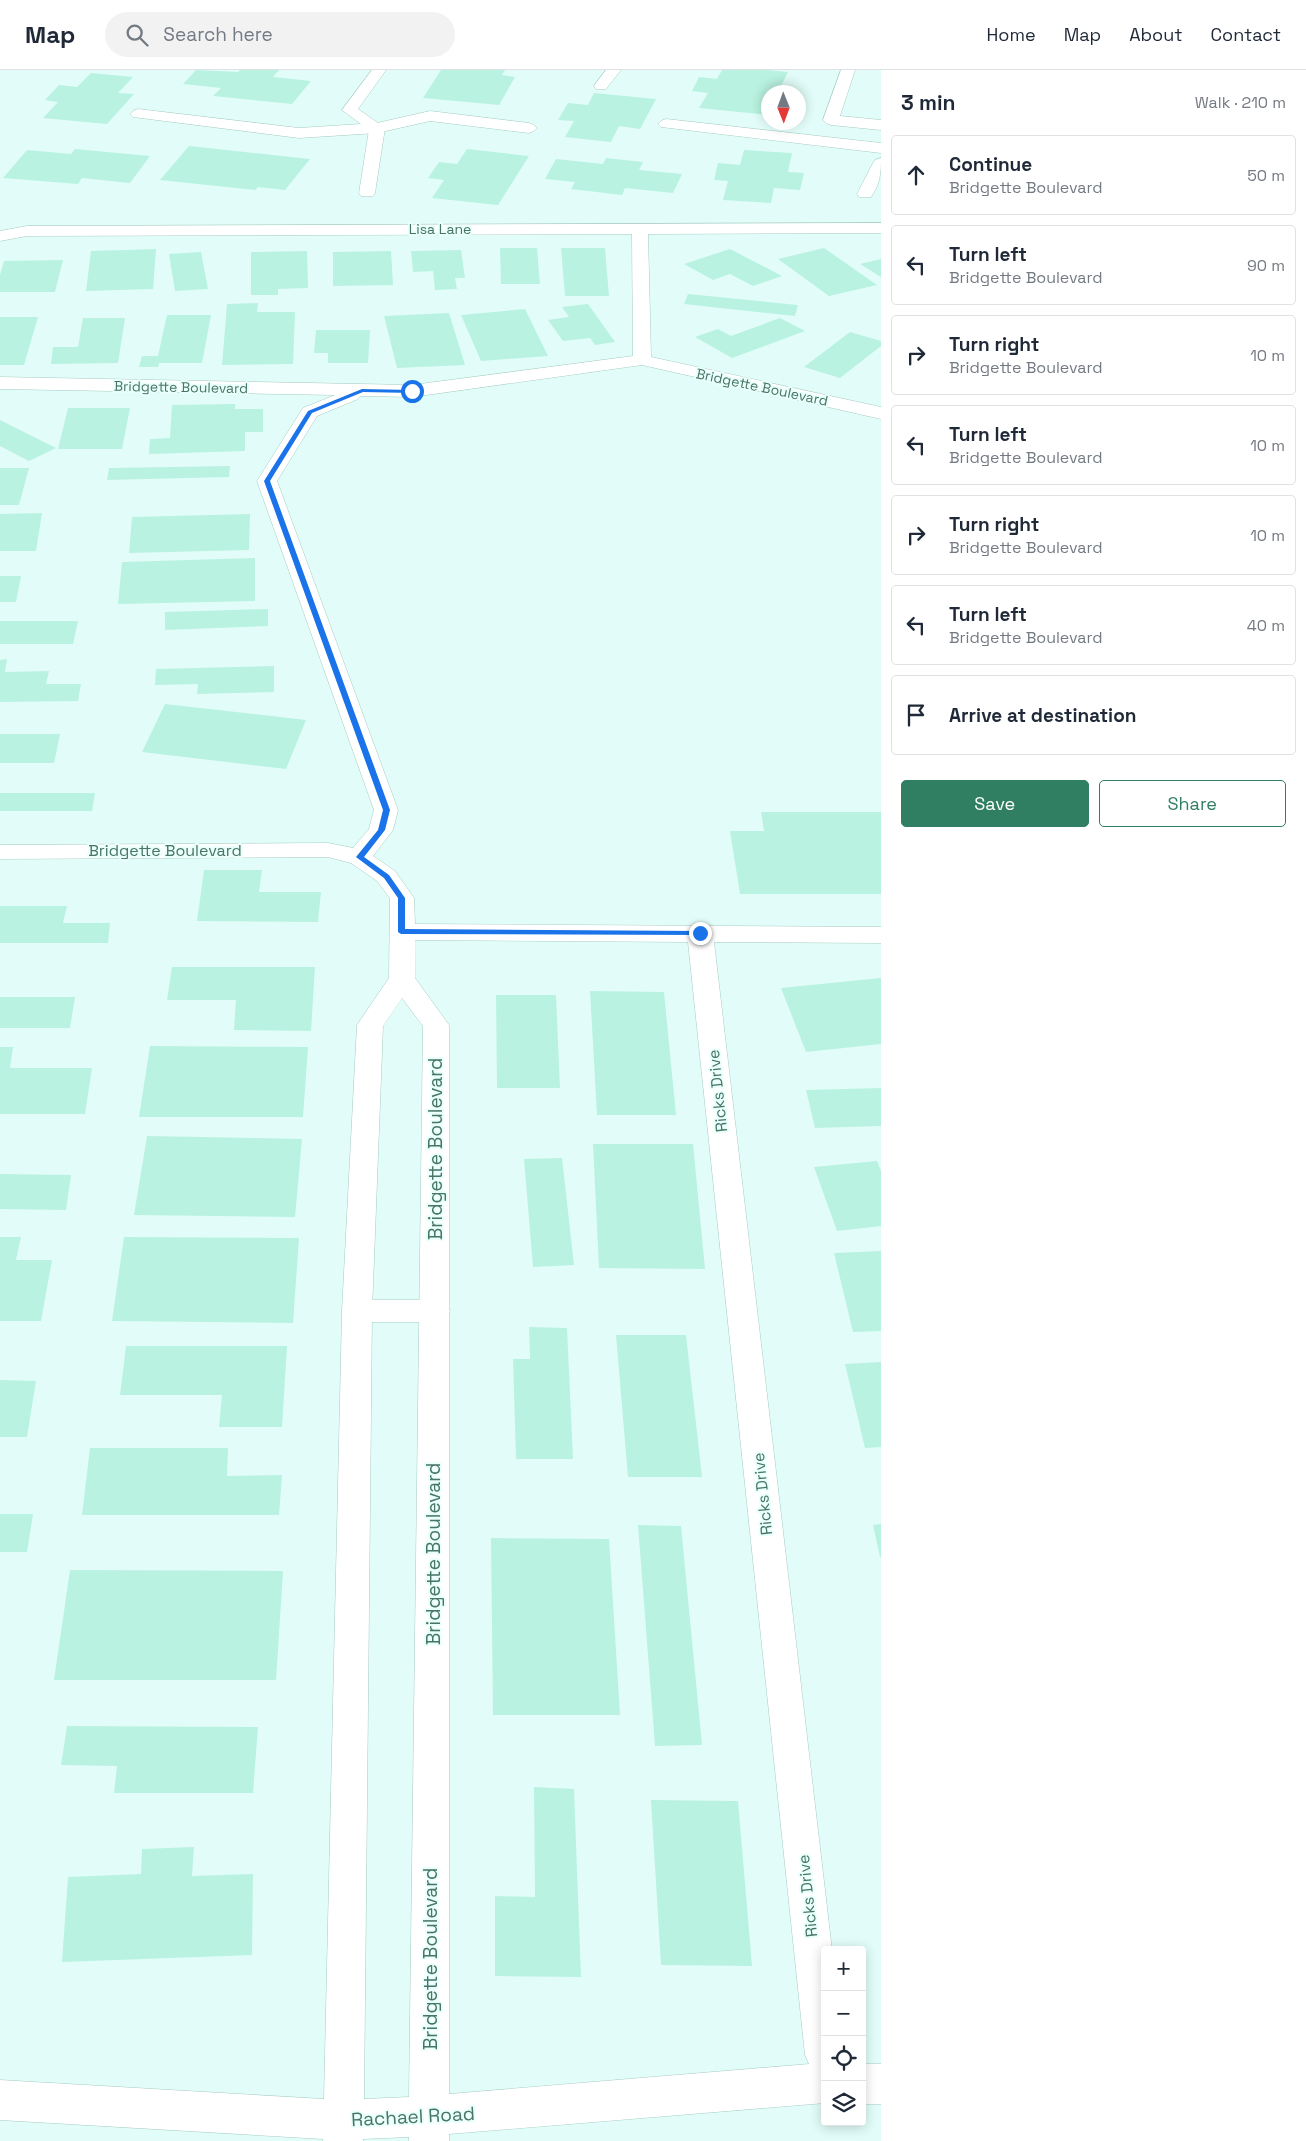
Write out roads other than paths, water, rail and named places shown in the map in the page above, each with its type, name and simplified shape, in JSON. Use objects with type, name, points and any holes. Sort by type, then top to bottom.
[{"type":"street","points":[[377,128],[350,110],[379,70]]},
{"type":"street","points":[[600,86],[614,70]]},
{"type":"street","points":[[831,120],[848,70]]},
{"type":"street","points":[[138,114],[299,133],[377,128],[430,116],[528,128]]},
{"type":"street","points":[[831,120],[881,125]]},
{"type":"street","points":[[831,120],[881,147]]},
{"type":"street","points":[[666,124],[881,147]]},
{"type":"street","points":[[366,193],[377,128]]},
{"type":"street","points":[[865,194],[881,163]]},
{"type":"street","name":"Lisa Lane","points":[[0,236],[37,231],[881,228]]},
{"type":"street","points":[[640,229],[642,360]]},
{"type":"street","name":"Bridgette Boulevard","points":[[0,383],[412,391],[642,360],[881,413]]},
{"type":"street","name":"Bridgette Boulevard","points":[[360,857],[381,830],[386,810],[267,481],[310,412],[362,390]]},
{"type":"street","name":"Bridgette Boulevard","points":[[0,852],[328,850],[360,857],[386,876],[402,898],[402,978],[436,1025],[429,2128]]},
{"type":"street","points":[[401,932],[881,935]]},
{"type":"street","name":"Ricks Drive","points":[[700,933],[823,2036]]},
{"type":"street","points":[[344,2131],[357,1311],[370,1025],[402,978]]},
{"type":"street","points":[[357,1311],[435,1311]]},
{"type":"street","name":"Rachael Road","points":[[0,2100],[344,2131],[429,2128],[821,2083]]},
{"type":"street","points":[[866,2084],[881,2084]]}]
